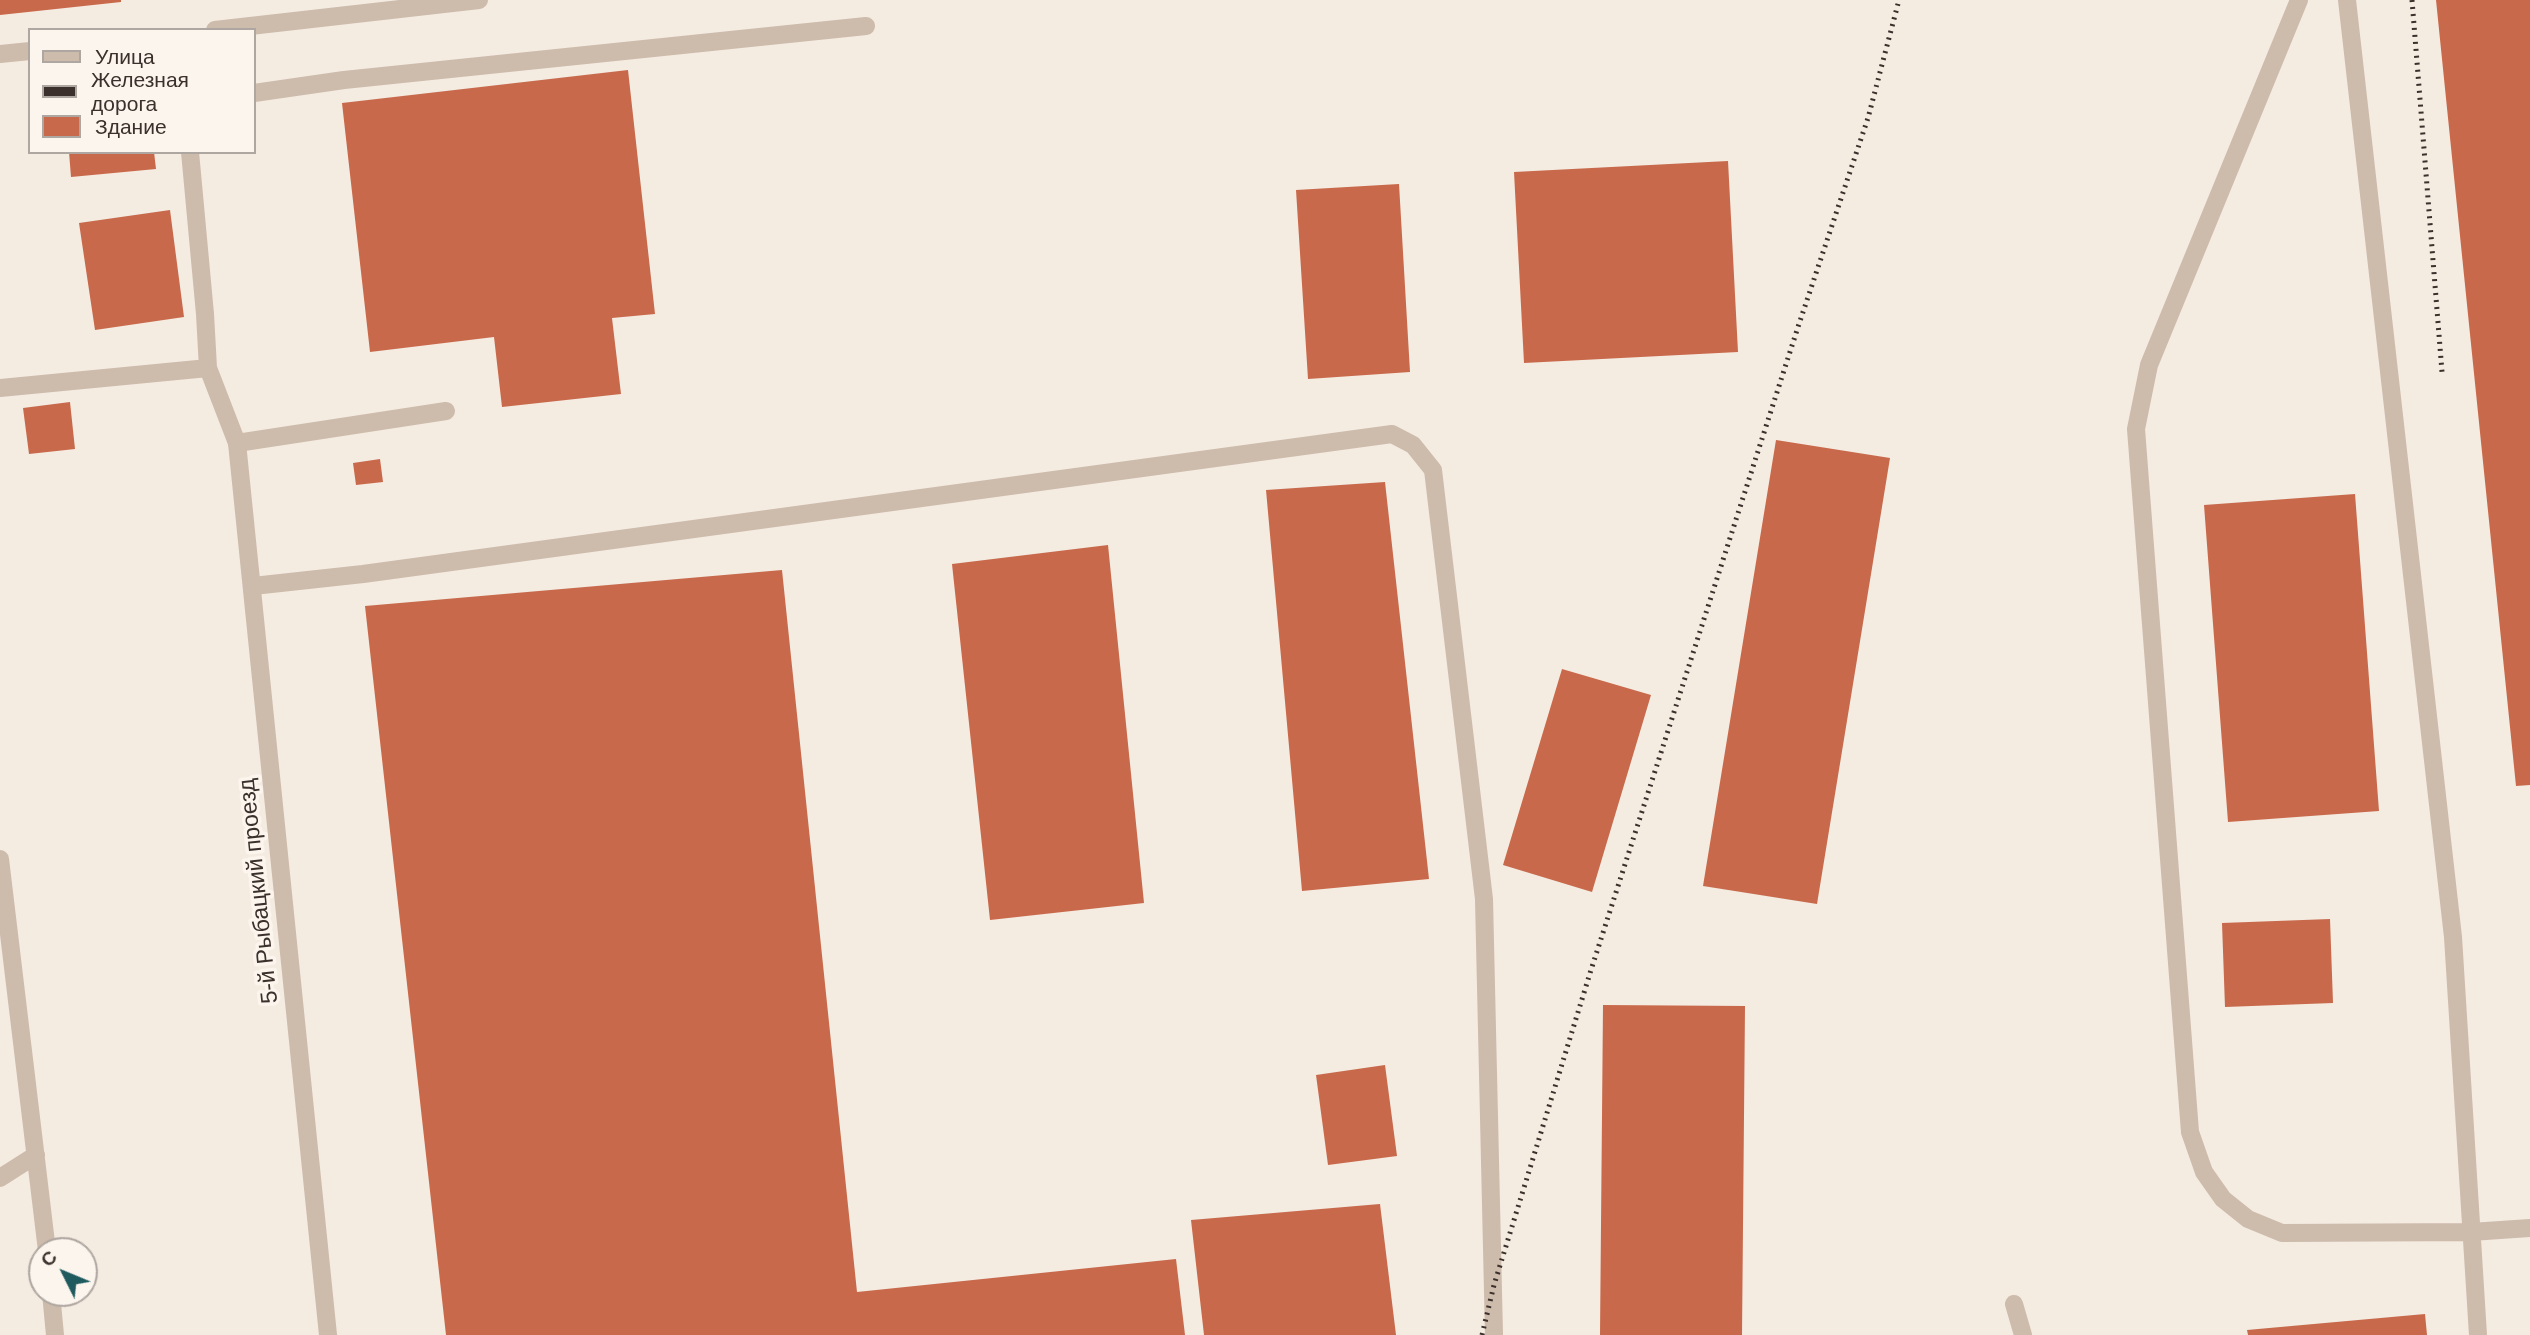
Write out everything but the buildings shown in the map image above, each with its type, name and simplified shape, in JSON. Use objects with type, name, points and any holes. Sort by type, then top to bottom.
[{"type":"street","points":[[233,28],[479,0]]},
{"type":"street","points":[[2300,0],[2148,365],[2136,429],[2190,1132],[2204,1172],[2223,1199],[2248,1219],[2282,1233],[2471,1232],[2530,1228]]},
{"type":"street","points":[[2347,0],[2454,937],[2478,1335]]},
{"type":"street","points":[[256,93],[344,80],[866,26]]},
{"type":"street","points":[[0,54],[28,51]]},
{"type":"street","name":"5-й Рыбацкий проезд","points":[[190,154],[208,368],[237,443],[328,1335]]},
{"type":"street","points":[[0,388],[208,368]]},
{"type":"street","points":[[237,443],[446,411]]},
{"type":"street","points":[[253,586],[363,574],[1392,434],[1412,445],[1433,470],[1484,899],[1494,1335]]},
{"type":"street","points":[[0,859],[45,1237]]},
{"type":"street","points":[[0,1178],[36,1155]]},
{"type":"street","points":[[2014,1304],[2023,1335]]},
{"type":"street","points":[[52,1307],[55,1335]]},
{"type":"railway","points":[[1482,1335],[1494,1285],[1591,970],[1868,118],[1899,0]]},
{"type":"railway","points":[[2412,0],[2442,372]]}]
